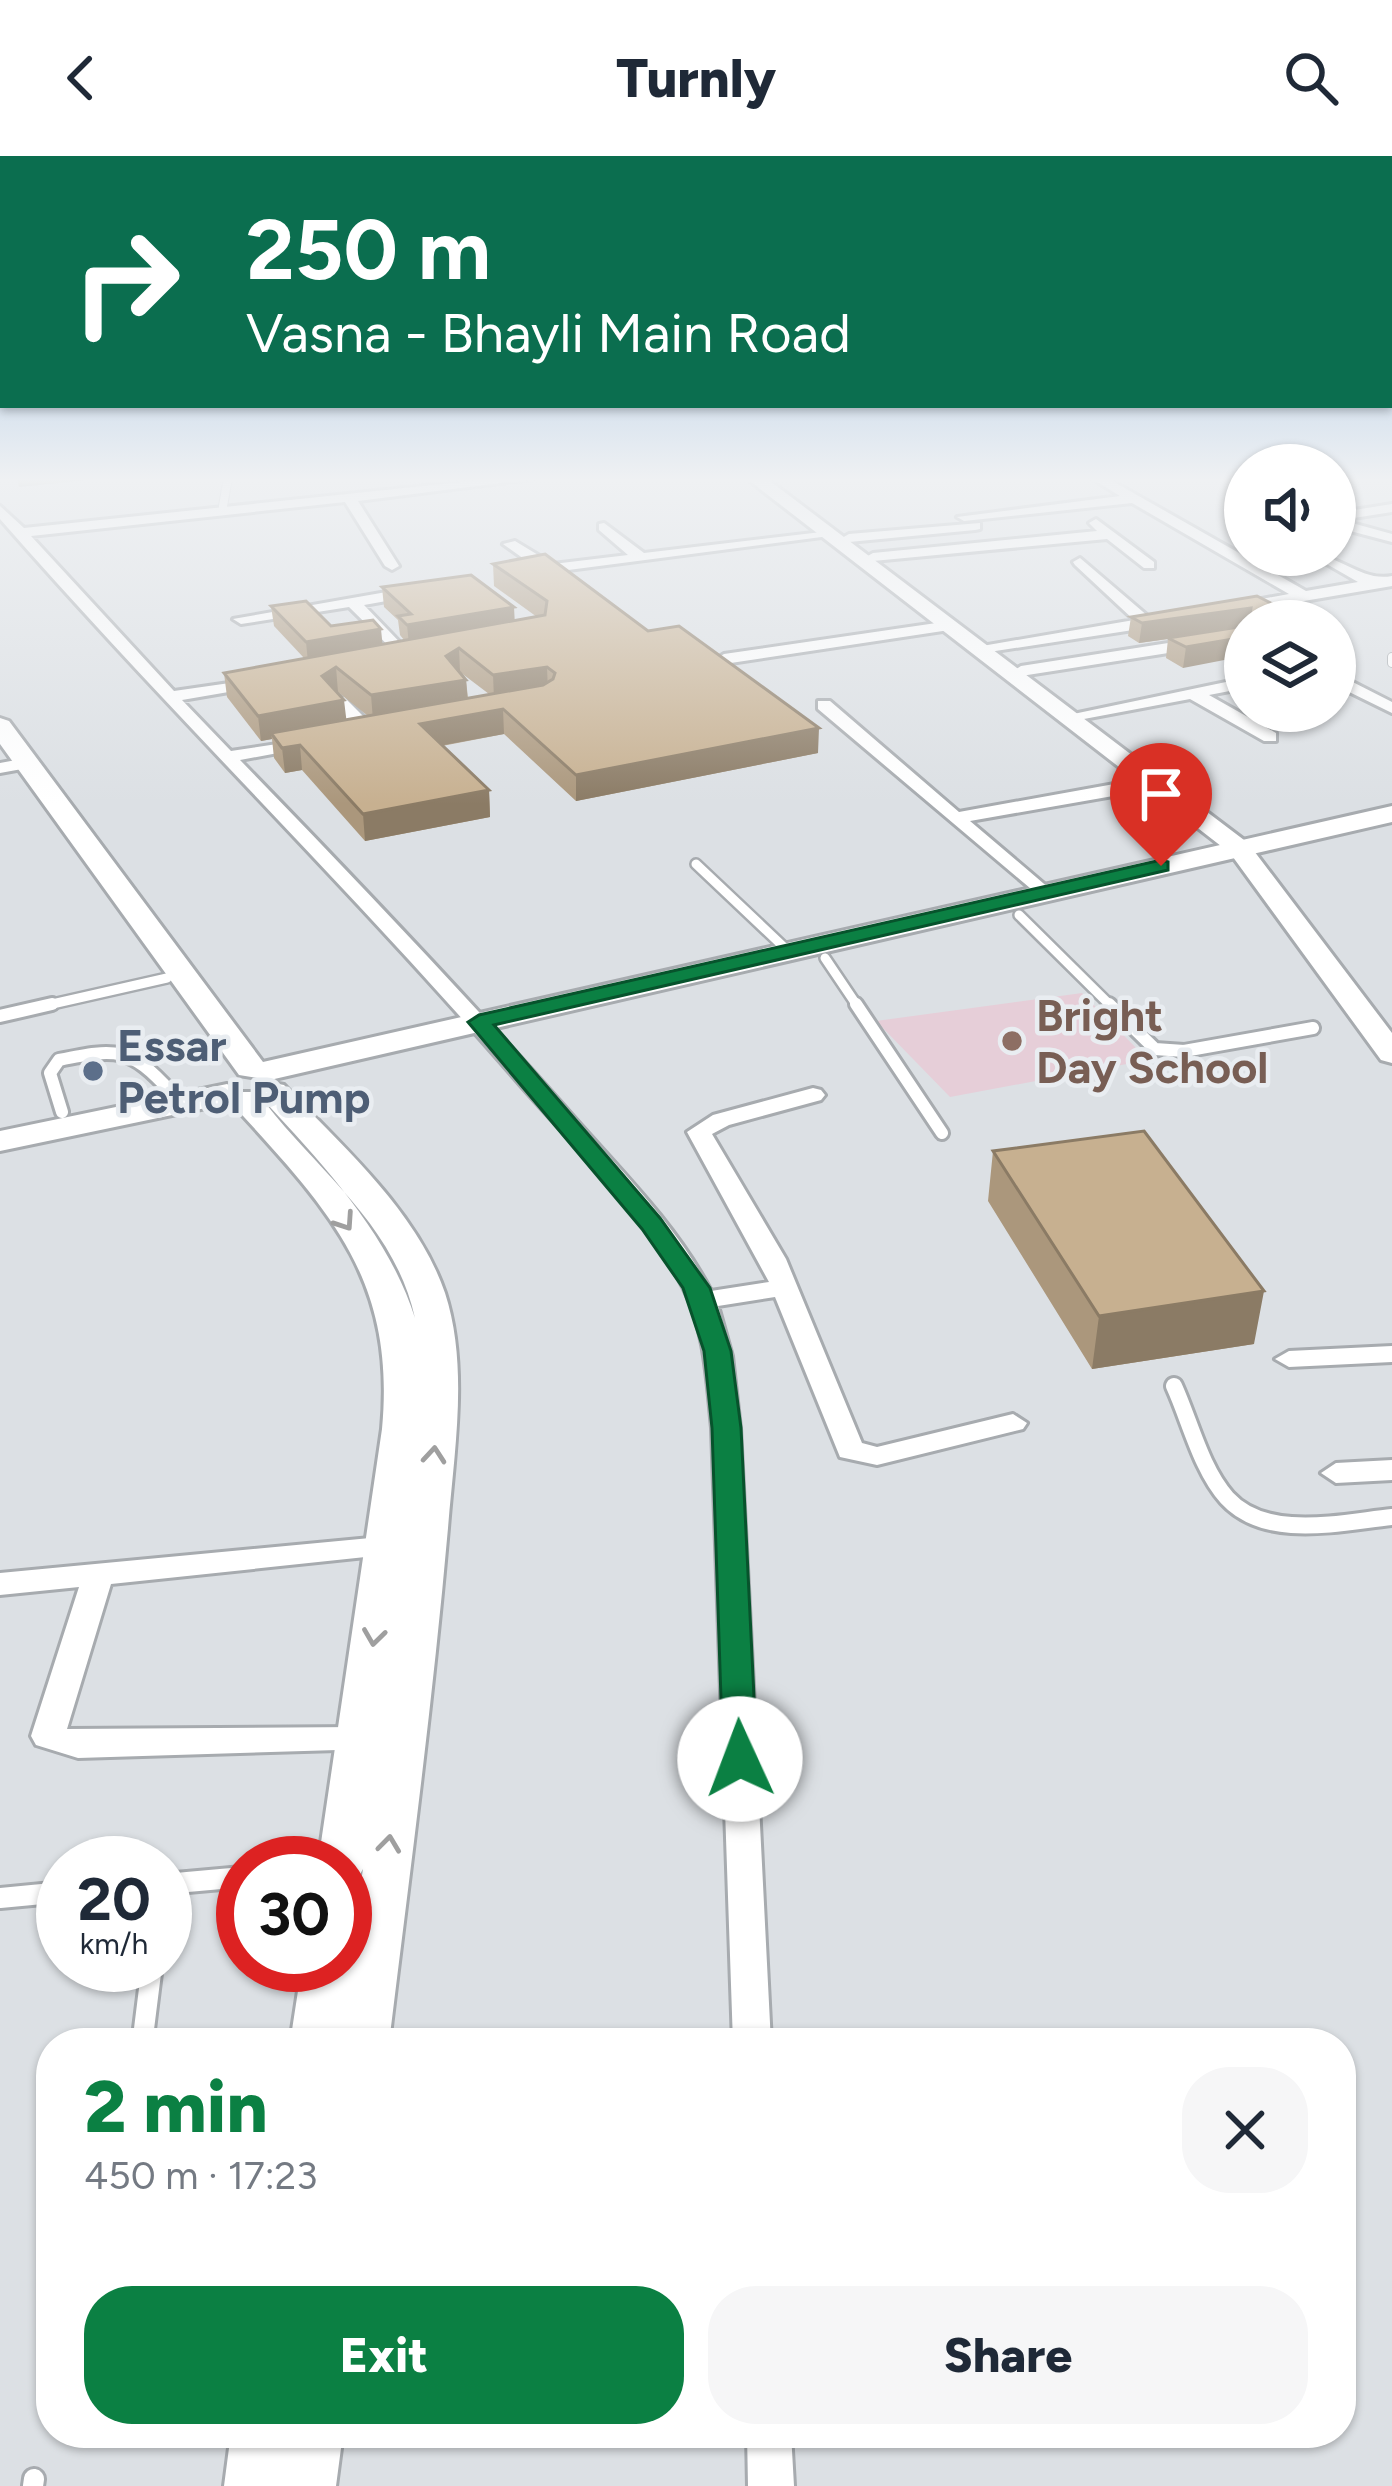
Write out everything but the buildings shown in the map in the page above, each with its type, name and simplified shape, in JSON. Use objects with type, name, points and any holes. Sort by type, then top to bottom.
[{"type":"main road","points":[[0,726],[8,764],[249,1083]]},
{"type":"main road","points":[[8,764],[249,1083]]},
{"type":"main road","points":[[484,1028],[1019,915],[1392,814]]},
{"type":"main road","points":[[0,1141],[1043,893],[1392,829]]},
{"type":"main road","points":[[0,1124],[171,1092],[249,1083]]},
{"type":"street","points":[[69,587],[484,1028],[651,1224],[701,1300],[718,1351],[726,1428],[751,2028]]},
{"type":"street","points":[[901,587],[950,626],[1024,673],[1153,783],[1253,853]]},
{"type":"street","points":[[909,587],[1253,853],[1385,1022],[1392,1054]]},
{"type":"street","points":[[1107,587],[1146,623]]},
{"type":"street","points":[[1288,587],[1304,596]]},
{"type":"street","points":[[1214,611],[1357,587]]},
{"type":"street","points":[[241,620],[443,588]]},
{"type":"street","points":[[353,602],[406,658]]},
{"type":"street","points":[[987,650],[1191,615]]},
{"type":"street","points":[[724,659],[950,626]]},
{"type":"street","points":[[1024,673],[1224,640]]},
{"type":"street","points":[[383,662],[428,654]]},
{"type":"street","points":[[168,697],[271,680]]},
{"type":"street","points":[[1074,716],[1224,686]]},
{"type":"street","points":[[1356,689],[1390,708]]},
{"type":"street","points":[[1193,693],[1270,737]]},
{"type":"street","points":[[338,701],[368,731]]},
{"type":"street","points":[[824,705],[1043,893]]},
{"type":"street","points":[[348,735],[388,728]]},
{"type":"street","points":[[226,757],[328,739]]},
{"type":"street","points":[[955,818],[1153,783]]},
{"type":"street","points":[[249,1083],[375,1267],[392,1300],[403,1346],[406,1545],[364,2028]]},
{"type":"street","points":[[813,1095],[721,1120],[699,1132],[785,1287],[850,1450],[877,1456],[1012,1423]]},
{"type":"street","points":[[701,1300],[785,1287]]},
{"type":"street","points":[[1289,1359],[1392,1354]]},
{"type":"street","points":[[1336,1473],[1392,1469]]},
{"type":"street","points":[[0,1584],[406,1545]]},
{"type":"street","points":[[346,1836],[359,1740],[406,1545]]},
{"type":"street","points":[[99,1574],[48,1736],[78,1744],[359,1740]]},
{"type":"street","points":[[318,2028],[324,1992]]},
{"type":"street","points":[[254,2486],[259,2448]]},
{"type":"street","points":[[306,2486],[311,2448]]},
{"type":"street","points":[[770,2448],[771,2486]]},
{"type":"lane","points":[[696,864],[788,952]]},
{"type":"lane","points":[[1019,915],[1155,1049],[1184,1051],[1313,1028]]},
{"type":"lane","points":[[825,958],[942,1133]]},
{"type":"lane","points":[[0,1016],[167,978]]},
{"type":"lane","points":[[62,1112],[50,1073],[59,1060],[114,1049],[136,1053],[171,1092]]},
{"type":"lane","points":[[1174,1386],[1227,1498],[1258,1517],[1297,1524],[1392,1517]]},
{"type":"lane","points":[[0,1898],[36,1895]]},
{"type":"lane","points":[[144,2028],[149,1992]]},
{"type":"shaded area","name":"Bright Day School","points":[[1082,993],[1148,1060],[950,1097],[876,1021]]},
{"type":"place","name":"Bright Day School","points":[[1012,1041]]},
{"type":"place","name":"Essar Petrol Pump","points":[[93,1071]]},
{"type":"route","points":[[740,1759],[726,1428],[718,1351],[697,1288],[651,1224],[479,1022],[1161,866]]}]
